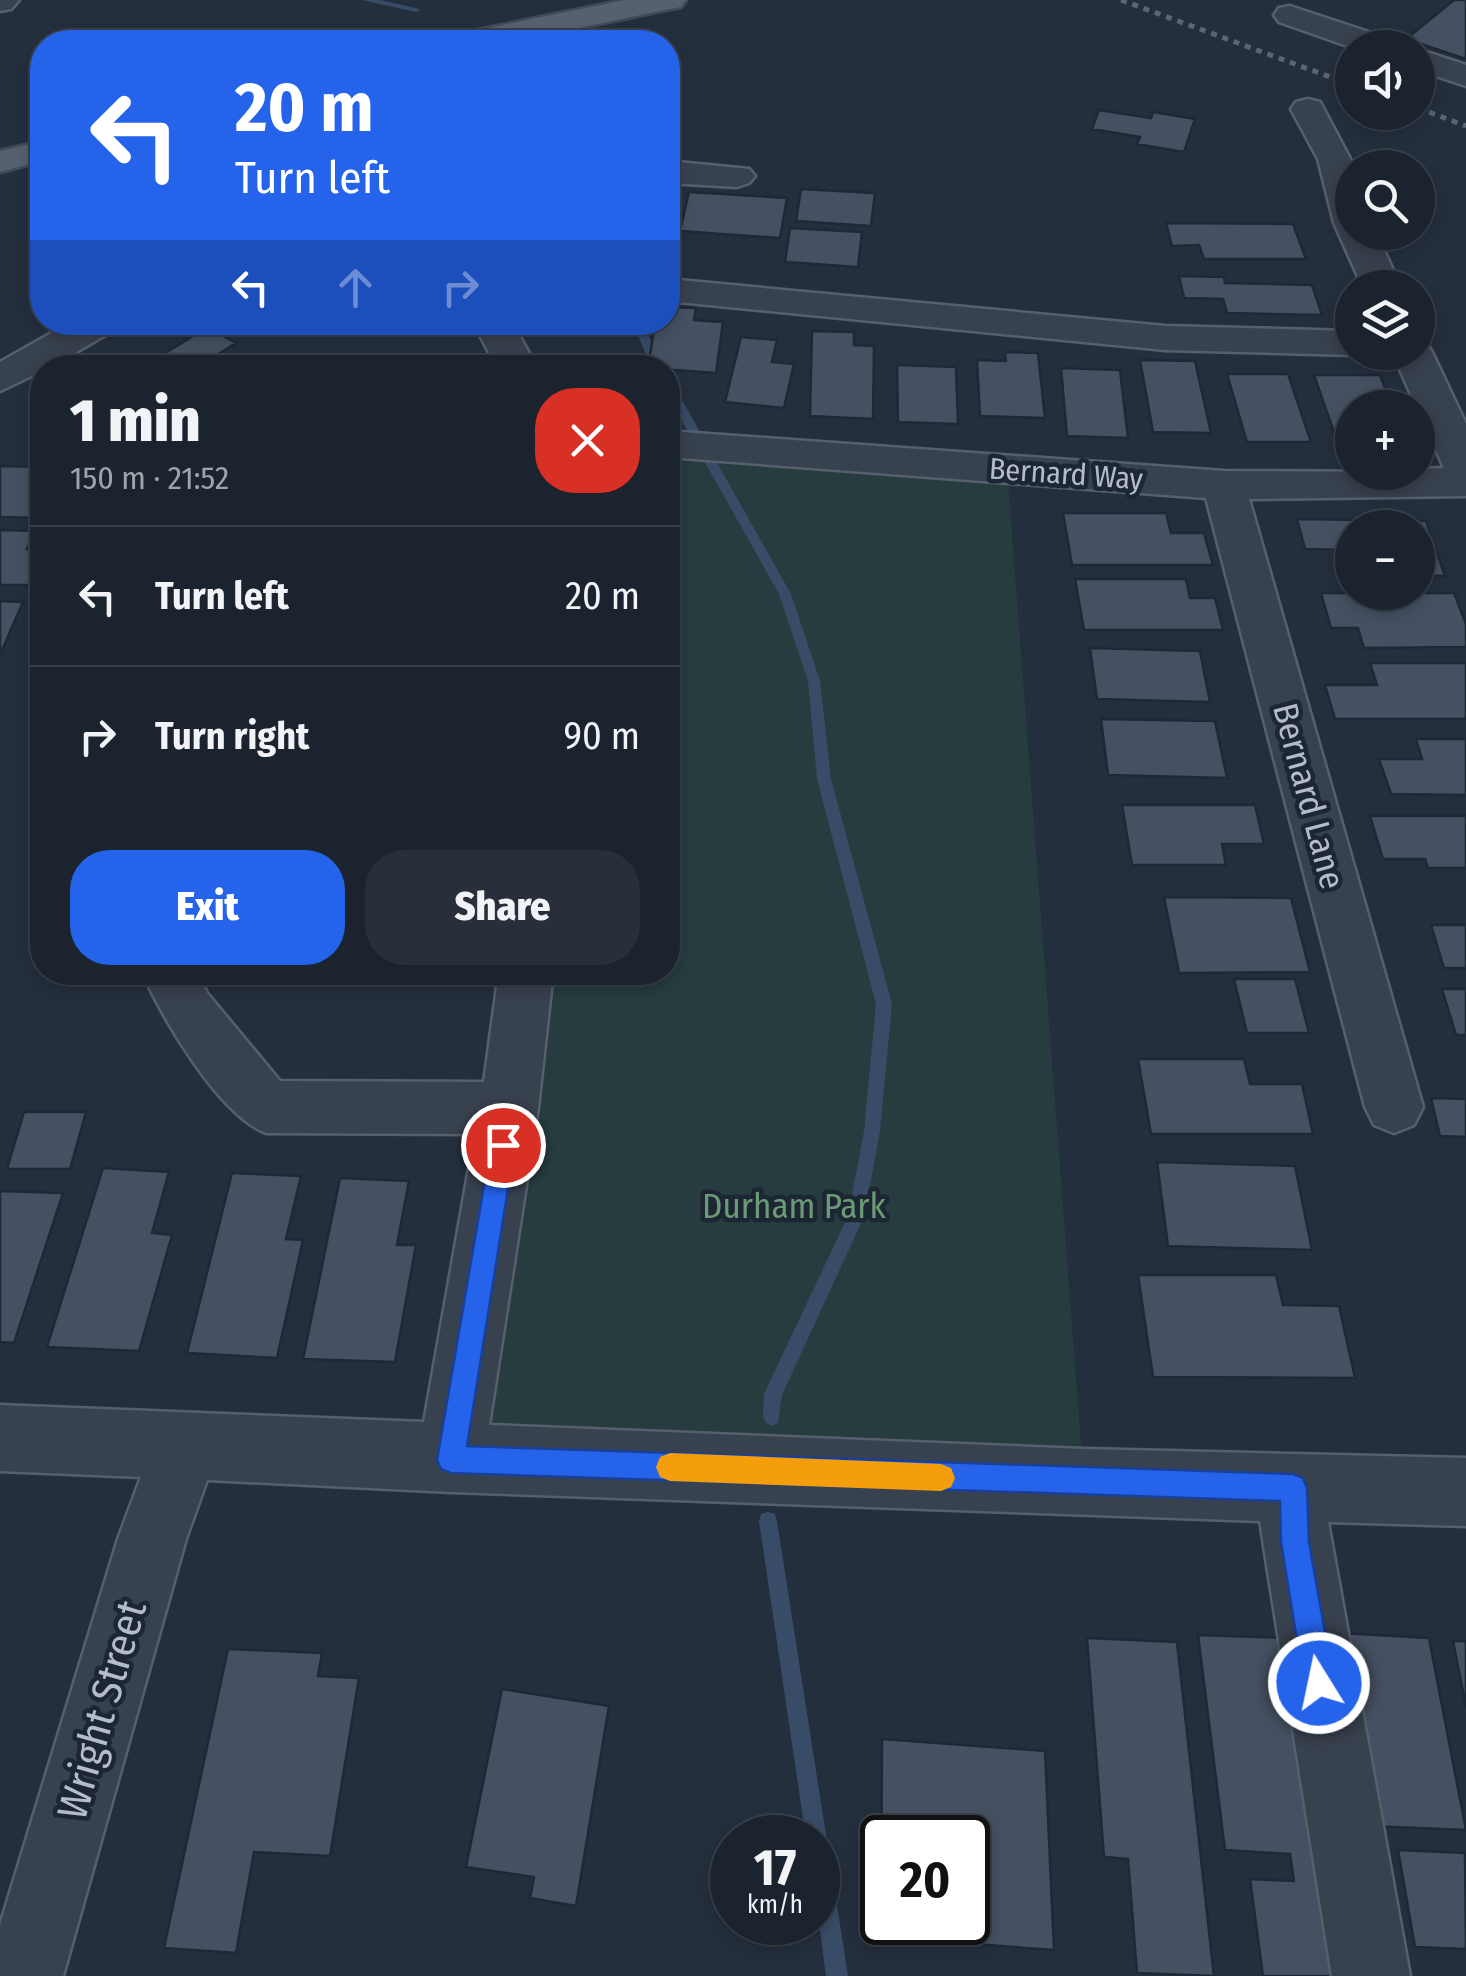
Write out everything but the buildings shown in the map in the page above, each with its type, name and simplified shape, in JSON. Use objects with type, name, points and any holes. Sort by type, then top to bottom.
[{"type":"main road","points":[[526,30],[670,0]]},
{"type":"main road","points":[[0,162],[30,153]]},
{"type":"street","points":[[1290,14],[1364,30]]},
{"type":"street","points":[[1435,65],[1466,76]]},
{"type":"street","points":[[1308,109],[1335,158]]},
{"type":"street","points":[[680,173],[737,176]]},
{"type":"street","points":[[680,291],[1166,338],[1335,343]]},
{"type":"street","points":[[42,355],[77,335]]},
{"type":"street","points":[[0,379],[30,362]]},
{"type":"street","points":[[1420,370],[1466,469]]},
{"type":"street","name":"Bernard Way","points":[[680,445],[1224,485],[1466,482]]},
{"type":"street","name":"Bernard Lane","points":[[1224,485],[1394,1108]]},
{"type":"street","points":[[176,985],[188,1010],[266,1107],[509,1108]]},
{"type":"street","points":[[451,1460],[509,1108],[524,985]]},
{"type":"street","points":[[0,1438],[451,1460],[1466,1492]]},
{"type":"street","name":"Wright Street","points":[[24,1976],[152,1539],[186,1446]]},
{"type":"street","points":[[1293,1488],[1295,1542],[1370,1976]]},
{"type":"green space","name":"Durham Park","points":[[680,445],[1007,469],[1084,1483],[451,1459],[524,985],[680,985]]},
{"type":"waterway","points":[[366,0],[416,9]]},
{"type":"waterway","points":[[643,335],[652,355]]},
{"type":"waterway","points":[[680,407],[694,432]]},
{"type":"waterway","points":[[709,459],[785,594],[814,681],[824,779],[884,1004],[872,1131],[856,1217],[773,1394],[772,1417]]},
{"type":"waterway","points":[[768,1521],[813,1815]]},
{"type":"waterway","points":[[832,1945],[837,1976]]},
{"type":"railway","points":[[1121,0],[1335,79]]},
{"type":"railway","points":[[1435,114],[1466,126]]},
{"type":"slow traffic","points":[[670,1467],[941,1478]]},
{"type":"route","points":[[503,1145],[451,1460],[1293,1488],[1295,1542],[1319,1683]]}]
